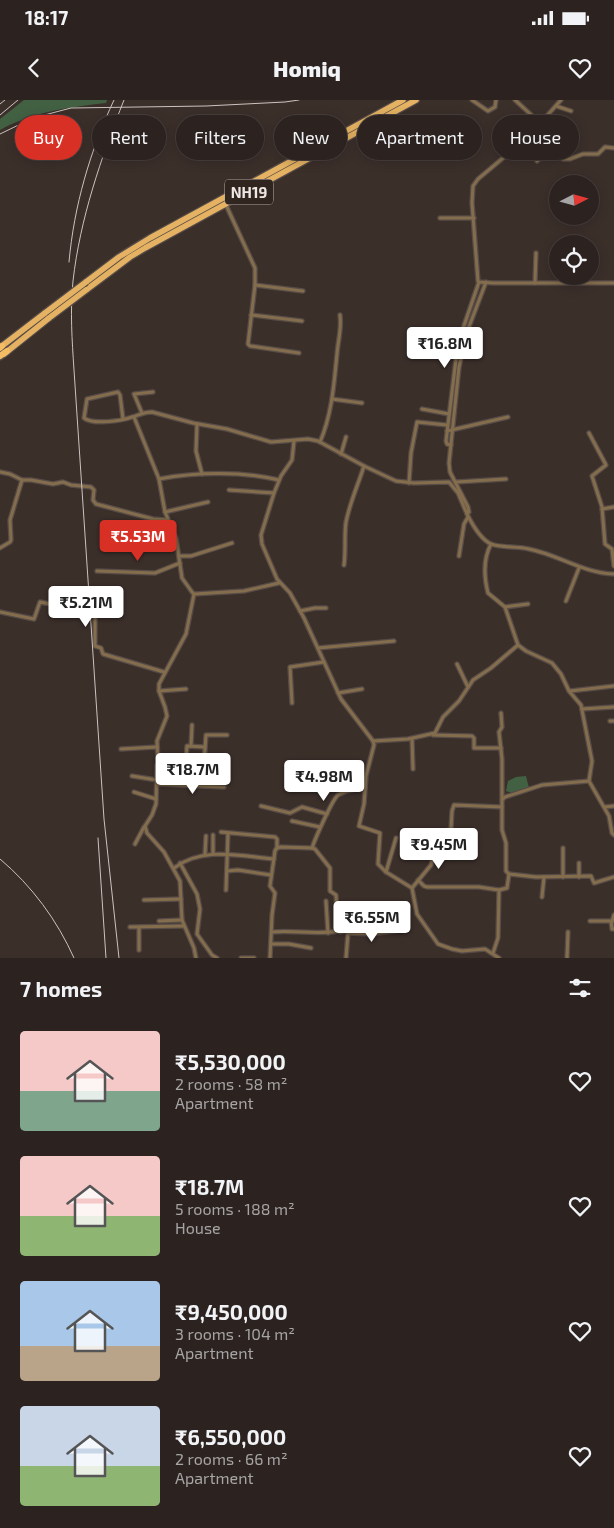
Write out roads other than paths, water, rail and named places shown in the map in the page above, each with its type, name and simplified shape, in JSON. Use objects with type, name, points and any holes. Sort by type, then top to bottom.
[{"type":"highway","name":"NH19","points":[[47,315],[119,257],[150,238],[403,100]]},
{"type":"highway","name":"NH19","points":[[0,358],[2,348],[130,257],[416,100]]},
{"type":"street","points":[[472,100],[488,111],[495,107],[496,100]]},
{"type":"street","points":[[515,100],[530,115]]},
{"type":"street","points":[[548,115],[561,100]]},
{"type":"street","points":[[556,106],[571,111]]},
{"type":"street","points":[[579,156],[598,154],[604,148],[614,148]]},
{"type":"street","points":[[459,556],[464,524],[469,512],[449,467],[459,367],[462,351],[478,303],[482,282],[472,194],[473,186],[476,182],[501,160]]},
{"type":"street","points":[[226,204],[255,268],[255,285],[248,342],[250,346],[299,353]]},
{"type":"street","points":[[440,218],[474,218]]},
{"type":"street","points":[[535,283],[536,253]]},
{"type":"street","points":[[482,282],[614,283]]},
{"type":"street","points":[[452,445],[446,443],[447,425],[458,343],[482,282]]},
{"type":"street","points":[[255,285],[303,291]]},
{"type":"street","points":[[251,315],[302,320]]},
{"type":"street","points":[[320,442],[329,421],[339,336],[342,330],[340,315]]},
{"type":"street","points":[[123,419],[118,392],[87,398],[84,418],[94,422],[123,419],[152,412],[197,424],[227,429],[271,442],[308,439],[320,442],[396,481],[409,483],[449,482],[454,487],[468,516],[484,538],[491,544],[520,547],[541,552],[579,568],[614,574]]},
{"type":"street","points":[[153,392],[134,394],[138,415],[161,478],[168,520],[182,556],[180,563],[182,578],[196,594]]},
{"type":"street","points":[[332,399],[362,403]]},
{"type":"street","points":[[422,409],[449,414]]},
{"type":"street","points":[[447,432],[508,417]]},
{"type":"street","points":[[409,483],[410,453],[417,422],[447,425]]},
{"type":"street","points":[[197,424],[196,451],[202,474]]},
{"type":"street","points":[[589,433],[606,465],[592,476],[602,509],[606,544],[612,549],[614,566]]},
{"type":"street","points":[[341,454],[346,436]]},
{"type":"street","points":[[294,441],[292,460],[279,480],[261,540],[271,567],[279,582],[288,590],[300,611],[338,693],[373,741],[374,745],[366,776],[359,826],[380,833],[377,860],[380,866],[386,872],[412,888],[417,914],[436,941],[442,946],[465,951],[482,949],[493,953],[499,958]]},
{"type":"street","points":[[344,565],[346,523],[350,504],[364,466]]},
{"type":"street","points":[[0,472],[10,474],[22,480],[53,484],[64,482],[71,485],[91,487],[94,490],[93,500],[96,504],[153,519],[168,520]]},
{"type":"street","points":[[161,478],[202,474],[255,475],[279,480]]},
{"type":"street","points":[[456,482],[506,479]]},
{"type":"street","points":[[0,548],[11,540],[10,520],[22,480]]},
{"type":"street","points":[[229,490],[274,493]]},
{"type":"street","points":[[167,511],[208,502]]},
{"type":"street","points":[[602,509],[614,507]]},
{"type":"street","points":[[182,556],[232,543]]},
{"type":"street","points":[[491,544],[485,558],[488,591],[490,595],[506,607],[518,645],[552,663],[561,674],[569,691],[578,700],[582,709],[592,761],[589,781],[605,807],[614,835]]},
{"type":"street","points":[[97,571],[155,573],[180,563]]},
{"type":"street","points":[[566,601],[579,568]]},
{"type":"street","points":[[196,594],[244,591],[279,582]]},
{"type":"street","points":[[157,780],[160,760],[157,747],[158,737],[167,716],[159,684],[186,634],[196,594]]},
{"type":"street","points":[[0,612],[34,619],[40,602],[90,612],[95,617],[95,646],[101,648],[102,654],[164,672]]},
{"type":"street","points":[[506,607],[528,604]]},
{"type":"street","points":[[300,611],[312,608],[326,608]]},
{"type":"street","points":[[318,648],[394,641]]},
{"type":"street","points":[[432,735],[437,731],[447,712],[460,701],[476,676],[491,668],[518,645]]},
{"type":"street","points":[[292,703],[290,667],[324,662]]},
{"type":"street","points":[[457,664],[468,687]]},
{"type":"street","points":[[569,691],[614,686]]},
{"type":"street","points":[[160,691],[186,689]]},
{"type":"street","points":[[338,693],[362,690]]},
{"type":"street","points":[[582,709],[614,707]]},
{"type":"street","points":[[418,880],[427,887],[480,887],[499,890],[507,888],[509,874],[506,871],[506,843],[502,830],[499,730],[502,727],[502,713]]},
{"type":"street","points":[[191,746],[192,725]]},
{"type":"street","points":[[204,763],[206,735],[227,735]]},
{"type":"street","points":[[373,741],[412,739],[432,735],[472,736],[474,738],[474,748],[501,748]]},
{"type":"street","points":[[412,739],[413,769]]},
{"type":"street","points":[[186,760],[187,746],[205,747]]},
{"type":"street","points":[[121,750],[157,747]]},
{"type":"street","points":[[160,760],[186,760],[225,765]]},
{"type":"street","points":[[132,776],[157,780],[160,784]]},
{"type":"street","points":[[502,800],[505,797],[542,785],[589,781]]},
{"type":"street","points":[[160,784],[224,787]]},
{"type":"street","points":[[135,844],[154,810],[160,784]]},
{"type":"street","points":[[312,848],[320,827],[338,796],[365,787]]},
{"type":"street","points":[[134,792],[156,799]]},
{"type":"street","points":[[412,888],[431,865],[440,832],[450,829],[454,805],[502,807]]},
{"type":"street","points":[[261,806],[290,813],[302,807],[327,814]]},
{"type":"street","points":[[605,807],[614,806]]},
{"type":"street","points":[[292,821],[320,827]]},
{"type":"street","points":[[145,826],[147,832],[177,866],[197,894],[200,908],[197,934],[212,955],[217,958]]},
{"type":"street","points":[[221,832],[275,837],[277,839],[270,888],[275,893],[270,958]]},
{"type":"street","points":[[226,890],[228,833]]},
{"type":"street","points":[[213,835],[213,854]]},
{"type":"street","points":[[205,854],[206,836]]},
{"type":"street","points":[[386,872],[396,838]]},
{"type":"street","points":[[277,848],[312,848],[318,852],[330,868],[330,892],[336,894],[338,932]]},
{"type":"street","points":[[563,848],[564,877]]},
{"type":"street","points":[[177,866],[186,860],[205,854],[274,859]]},
{"type":"street","points":[[579,863],[579,877]]},
{"type":"street","points":[[177,866],[181,886],[182,920],[194,948],[196,958]]},
{"type":"street","points":[[227,871],[238,870],[272,875]]},
{"type":"street","points":[[509,874],[544,877],[592,877],[594,883],[614,877]]},
{"type":"street","points":[[542,896],[544,877]]},
{"type":"street","points":[[493,953],[498,938],[499,890]]},
{"type":"street","points":[[144,900],[181,899]]},
{"type":"street","points":[[326,901],[328,933]]},
{"type":"street","points":[[614,915],[612,922],[612,929],[614,930]]},
{"type":"street","points":[[159,921],[182,920]]},
{"type":"street","points":[[590,921],[612,922]]},
{"type":"street","points":[[130,927],[184,926]]},
{"type":"street","points":[[139,928],[139,950]]},
{"type":"street","points":[[272,931],[317,934],[347,931],[348,933],[370,934],[395,932]]},
{"type":"street","points":[[567,958],[568,932]]},
{"type":"street","points":[[346,958],[348,933]]},
{"type":"street","points":[[272,944],[288,944],[311,948]]},
{"type":"street","points":[[462,958],[465,951]]},
{"type":"street","points":[[241,958],[254,958]]},
{"type":"railway","points":[[0,104],[5,100]]},
{"type":"railway","points":[[0,115],[18,100]]},
{"type":"railway","points":[[69,262],[71,241],[84,179],[105,119],[114,100]]},
{"type":"railway","points":[[119,958],[104,819],[71,314],[76,258],[86,212],[107,144],[124,100]]},
{"type":"railway","points":[[0,134],[33,118],[71,108],[206,106],[299,100]]},
{"type":"railway","points":[[98,838],[106,958]]},
{"type":"railway","points":[[0,859],[12,869],[43,904],[60,930],[74,958]]}]
